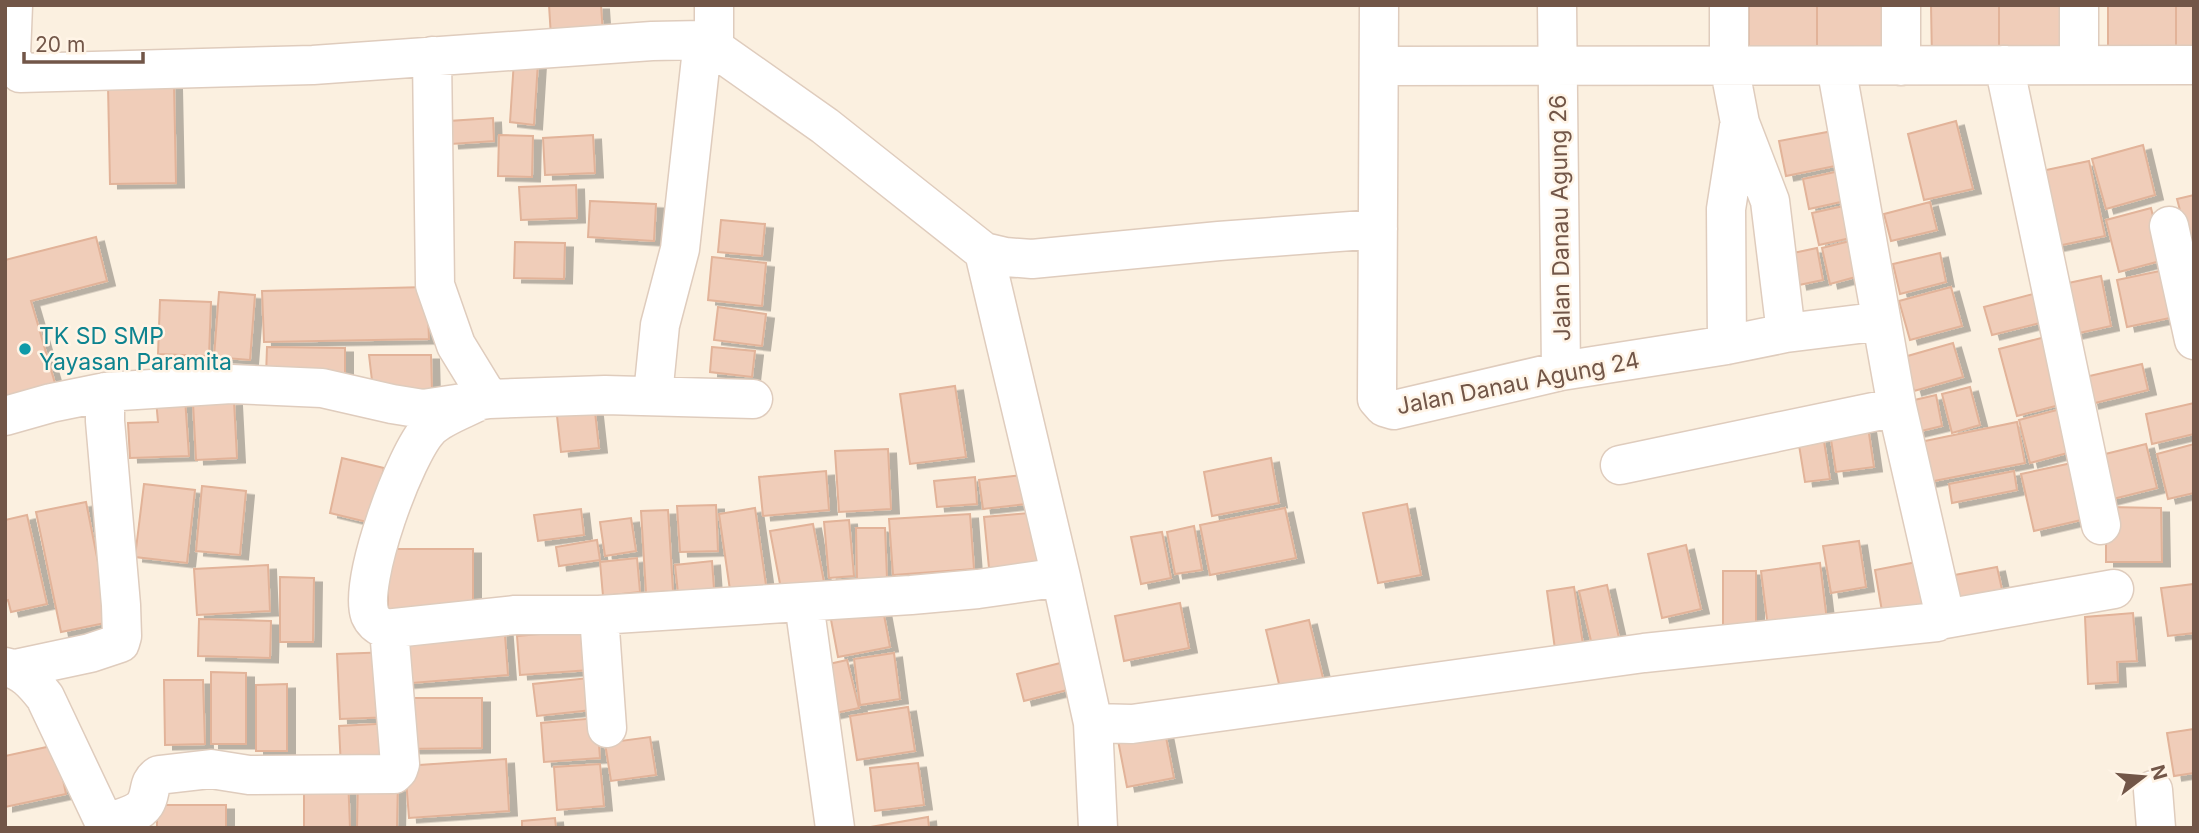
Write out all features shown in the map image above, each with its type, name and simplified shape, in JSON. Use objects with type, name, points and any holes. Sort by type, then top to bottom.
[{"type":"street","points":[[13,5],[10,56],[20,73],[313,65],[652,41],[711,31],[984,252],[1005,257],[1032,259],[1219,240],[1378,229]]},
{"type":"street","name":"Jalan Danau Agung 24","points":[[1379,5],[1377,399],[1384,407],[1394,410],[1561,371],[1867,323]]},
{"type":"street","name":"Jalan Danau Agung 26","points":[[1557,5],[1561,371]]},
{"type":"street","points":[[1729,5],[1729,65],[1740,124],[1770,201],[1786,334]]},
{"type":"street","points":[[1901,5],[1901,66]]},
{"type":"street","points":[[2079,65],[2080,5]]},
{"type":"street","points":[[653,395],[660,325],[680,249],[711,31]]},
{"type":"street","points":[[432,56],[435,285],[456,345],[485,400]]},
{"type":"street","points":[[2004,65],[2101,525]]},
{"type":"street","points":[[1379,66],[2194,65]]},
{"type":"street","points":[[1836,66],[1897,407],[1943,608],[1939,620]]},
{"type":"street","points":[[1727,345],[1726,209],[1740,124]]},
{"type":"street","points":[[2169,226],[2194,340]]},
{"type":"street","points":[[984,252],[1093,723],[1098,828]]},
{"type":"street","points":[[5,416],[51,402],[105,392],[231,384],[322,388],[423,409],[485,400],[653,395],[754,399]]},
{"type":"street","points":[[10,668],[90,653],[120,643],[121,606],[105,421],[105,392]]},
{"type":"street","points":[[485,400],[431,426],[417,444],[400,481],[374,558],[369,613],[379,627],[389,629],[515,615],[599,615],[804,603],[978,589],[1061,577]]},
{"type":"street","points":[[1620,465],[1897,407]]},
{"type":"street","points":[[1093,723],[1132,724],[1644,653],[1932,622],[2114,589]]},
{"type":"street","points":[[804,603],[835,828]]},
{"type":"street","points":[[599,615],[607,728]]},
{"type":"street","points":[[10,668],[31,680],[45,697],[106,825],[145,805],[152,779],[159,775],[211,769],[249,775],[394,774],[400,764],[397,697],[389,629]]},
{"type":"street","points":[[2153,790],[2156,828]]},
{"type":"building","points":[[549,5],[601,5],[603,34],[551,37]]},
{"type":"building","points":[[1749,5],[1817,5],[1817,53],[1749,54]]},
{"type":"building","points":[[1817,5],[1887,5],[1887,53],[1817,53]]},
{"type":"building","points":[[1931,5],[1999,5],[1999,61],[1932,61]]},
{"type":"building","points":[[1999,5],[2069,5],[2070,61],[1999,61]]},
{"type":"building","points":[[2108,5],[2176,5],[2176,59],[2108,59]]},
{"type":"building","points":[[2176,5],[2194,5],[2194,59],[2176,59]]},
{"type":"building","points":[[514,60],[538,62],[534,125],[510,122]]},
{"type":"building","points":[[174,84],[176,183],[110,184],[108,85]]},
{"type":"building","points":[[493,118],[494,141],[451,144],[449,121]]},
{"type":"building","points":[[1956,121],[1973,189],[1924,200],[1908,134]]},
{"type":"building","points":[[1838,130],[1845,164],[1786,176],[1779,141]]},
{"type":"building","points":[[499,135],[533,136],[532,177],[498,176]]},
{"type":"building","points":[[593,135],[595,173],[545,175],[543,138]]},
{"type":"building","points":[[2143,145],[2155,195],[2106,209],[2092,159]]},
{"type":"building","points":[[2089,161],[2105,236],[2048,248],[2032,173]]},
{"type":"building","points":[[1844,170],[1850,200],[1809,209],[1803,179]]},
{"type":"building","points":[[576,185],[577,218],[521,220],[519,187]]},
{"type":"building","points":[[2194,195],[2194,239],[2188,240],[2177,199]]},
{"type":"building","points":[[590,201],[656,204],[654,241],[588,237]]},
{"type":"building","points":[[1930,202],[1937,230],[1891,241],[1884,214]]},
{"type":"building","points":[[1848,205],[1855,237],[1819,245],[1812,213]]},
{"type":"building","points":[[2151,208],[2164,260],[2119,272],[2106,220]]},
{"type":"building","points":[[721,220],[765,224],[762,256],[718,252]]},
{"type":"building","name":"TK SD SMP Yayasan Paramita","points":[[96,237],[107,281],[31,301],[59,397],[5,413],[5,260]]},
{"type":"building","points":[[1854,240],[1863,275],[1830,284],[1822,248]]},
{"type":"building","points":[[515,242],[565,243],[564,279],[514,278]]},
{"type":"building","points":[[1817,248],[1823,280],[1799,285],[1793,253]]},
{"type":"building","points":[[1940,253],[1946,282],[1900,294],[1893,264]]},
{"type":"building","points":[[712,257],[766,263],[762,306],[708,300]]},
{"type":"building","points":[[2174,268],[2184,315],[2127,327],[2117,280]]},
{"type":"building","points":[[2101,276],[2111,326],[2070,335],[2059,285]]},
{"type":"building","points":[[427,287],[429,339],[264,342],[262,291]]},
{"type":"building","points":[[1951,287],[1962,326],[1910,340],[1899,301]]},
{"type":"building","points":[[219,292],[255,295],[250,360],[214,357]]},
{"type":"building","points":[[2037,293],[2044,322],[1992,335],[1984,307]]},
{"type":"building","points":[[160,300],[211,302],[209,356],[158,354]]},
{"type":"building","points":[[718,307],[766,314],[762,346],[714,340]]},
{"type":"building","points":[[2049,336],[2067,403],[2017,416],[1999,349]]},
{"type":"building","points":[[1953,343],[1963,377],[1914,391],[1904,357]]},
{"type":"building","points":[[267,347],[345,348],[345,387],[266,376]]},
{"type":"building","points":[[712,347],[755,351],[752,377],[710,372]]},
{"type":"building","points":[[369,355],[431,355],[432,391],[373,389]]},
{"type":"building","points":[[2142,364],[2148,390],[2091,404],[2085,377]]},
{"type":"building","points":[[955,386],[966,457],[910,464],[900,394]]},
{"type":"building","points":[[1970,387],[1980,425],[1952,433],[1942,394]]},
{"type":"building","points":[[1936,395],[1942,426],[1917,432],[1910,401]]},
{"type":"building","points":[[185,398],[189,456],[130,458],[128,423],[158,422],[156,400]]},
{"type":"building","points":[[234,401],[237,458],[196,460],[193,403]]},
{"type":"building","points":[[594,403],[599,448],[561,452],[556,407]]},
{"type":"building","points":[[2194,403],[2194,434],[2152,444],[2146,414]]},
{"type":"building","points":[[2068,407],[2079,450],[2030,463],[2019,420]]},
{"type":"building","points":[[2017,422],[2025,463],[1929,482],[1920,442]]},
{"type":"building","points":[[1868,427],[1874,467],[1836,472],[1830,433]]},
{"type":"building","points":[[1823,435],[1830,479],[1805,482],[1798,439]]},
{"type":"building","points":[[2146,444],[2157,488],[2105,501],[2093,457]]},
{"type":"building","points":[[2194,444],[2194,493],[2168,499],[2157,454]]},
{"type":"building","points":[[888,449],[891,509],[839,512],[835,451]]},
{"type":"building","points":[[342,458],[384,468],[371,523],[330,513]]},
{"type":"building","points":[[1271,458],[1279,503],[1212,516],[1204,472]]},
{"type":"building","points":[[2081,461],[2094,517],[2034,531],[2021,474]]},
{"type":"building","points":[[826,471],[829,510],[763,516],[759,477]]},
{"type":"building","points":[[2014,471],[2017,490],[1952,503],[1949,484]]},
{"type":"building","points":[[1031,474],[1034,503],[983,509],[979,480]]},
{"type":"building","points":[[975,477],[977,504],[937,507],[934,481]]},
{"type":"building","points":[[144,484],[195,490],[187,563],[135,557]]},
{"type":"building","points":[[202,486],[246,491],[240,555],[196,551]]},
{"type":"building","points":[[86,502],[110,622],[61,632],[36,512]]},
{"type":"building","points":[[1407,504],[1421,575],[1378,583],[1363,513]]},
{"type":"building","points":[[716,505],[718,551],[680,552],[677,506]]},
{"type":"building","points":[[2106,507],[2161,508],[2162,562],[2106,562]]},
{"type":"building","points":[[755,508],[766,585],[730,590],[719,514]]},
{"type":"building","points":[[1285,508],[1296,558],[1210,575],[1200,525]]},
{"type":"building","points":[[581,509],[584,535],[538,541],[534,515]]},
{"type":"building","points":[[668,510],[673,591],[646,593],[641,511]]},
{"type":"building","points":[[1040,512],[1045,563],[989,568],[984,517]]},
{"type":"building","points":[[970,514],[974,569],[893,575],[889,519]]},
{"type":"building","points":[[27,515],[47,604],[11,612],[8,600],[5,601],[5,520]]},
{"type":"building","points":[[631,518],[636,551],[605,556],[600,522]]},
{"type":"building","points":[[849,520],[854,576],[829,578],[824,522]]},
{"type":"building","points":[[813,524],[824,582],[781,589],[770,531]]},
{"type":"building","points":[[1194,526],[1202,570],[1175,574],[1167,532]]},
{"type":"building","points":[[856,528],[885,528],[887,578],[857,579]]},
{"type":"building","points":[[1162,532],[1171,578],[1141,584],[1131,537]]},
{"type":"building","points":[[597,540],[600,560],[559,566],[556,547]]},
{"type":"building","points":[[1859,541],[1866,587],[1831,593],[1823,546]]},
{"type":"building","points":[[1686,545],[1701,609],[1662,618],[1648,554]]},
{"type":"building","points":[[388,549],[473,549],[473,613],[388,613]]},
{"type":"building","points":[[637,558],[640,592],[603,596],[600,562]]},
{"type":"building","points":[[1927,560],[1936,607],[1883,617],[1875,570]]},
{"type":"building","points":[[712,561],[714,589],[678,593],[675,565]]},
{"type":"building","points":[[1820,563],[1827,621],[1768,628],[1761,571]]},
{"type":"building","points":[[268,565],[270,611],[197,615],[194,569]]},
{"type":"building","points":[[1997,567],[2005,603],[1956,613],[1949,576]]},
{"type":"building","points":[[1723,571],[1756,571],[1756,625],[1723,625]]},
{"type":"building","points":[[280,577],[314,578],[313,642],[280,642]]},
{"type":"building","points":[[2194,584],[2194,633],[2168,636],[2161,588]]},
{"type":"building","points":[[1607,585],[1619,638],[1592,645],[1579,591]]},
{"type":"building","points":[[1574,587],[1583,644],[1555,649],[1547,591]]},
{"type":"building","points":[[881,599],[890,647],[838,657],[829,609]]},
{"type":"building","points":[[1180,603],[1189,648],[1124,661],[1115,616]]},
{"type":"building","points":[[2133,613],[2137,661],[2117,662],[2118,682],[2088,684],[2085,617]]},
{"type":"building","points":[[199,619],[271,621],[270,658],[198,656]]},
{"type":"building","points":[[1309,620],[1323,678],[1280,688],[1266,630]]},
{"type":"building","points":[[504,622],[508,675],[400,684],[395,631]]},
{"type":"building","points":[[587,630],[590,670],[520,675],[517,636]]},
{"type":"building","points":[[391,652],[394,717],[340,719],[337,654]]},
{"type":"building","points":[[894,653],[900,699],[860,705],[854,659]]},
{"type":"building","points":[[1076,659],[1083,686],[1024,701],[1017,674]]},
{"type":"building","points":[[847,660],[859,708],[831,714],[820,666]]},
{"type":"building","points":[[211,672],[246,673],[246,744],[211,744]]},
{"type":"building","points":[[598,677],[601,709],[537,716],[533,684]]},
{"type":"building","points":[[164,680],[203,680],[205,744],[165,745]]},
{"type":"building","points":[[287,684],[287,751],[256,751],[256,685]]},
{"type":"building","points":[[400,698],[482,698],[482,748],[400,749]]},
{"type":"building","points":[[908,707],[915,751],[857,760],[850,716]]},
{"type":"building","points":[[597,718],[600,758],[544,762],[541,723]]},
{"type":"building","points":[[395,723],[396,766],[341,768],[339,726]]},
{"type":"building","points":[[1164,727],[1174,778],[1127,787],[1117,735]]},
{"type":"building","points":[[2194,729],[2194,773],[2174,776],[2167,733]]},
{"type":"building","points":[[650,737],[656,775],[611,781],[605,743]]},
{"type":"building","points":[[56,745],[66,794],[5,807],[5,756]]},
{"type":"building","points":[[506,759],[509,811],[409,818],[405,766]]},
{"type":"building","points":[[918,763],[924,805],[875,811],[870,768]]},
{"type":"building","points":[[600,764],[604,806],[557,810],[554,767]]},
{"type":"building","points":[[348,776],[350,828],[304,828],[304,777]]},
{"type":"building","points":[[358,778],[398,779],[397,828],[357,828]]},
{"type":"building","points":[[157,805],[226,805],[226,828],[157,828]]},
{"type":"building","points":[[928,817],[929,828],[871,827]]},
{"type":"building","points":[[555,818],[556,828],[522,828],[522,821]]},
{"type":"place","name":"TK SD SMP Yayasan Paramita","points":[[25,349]]}]
